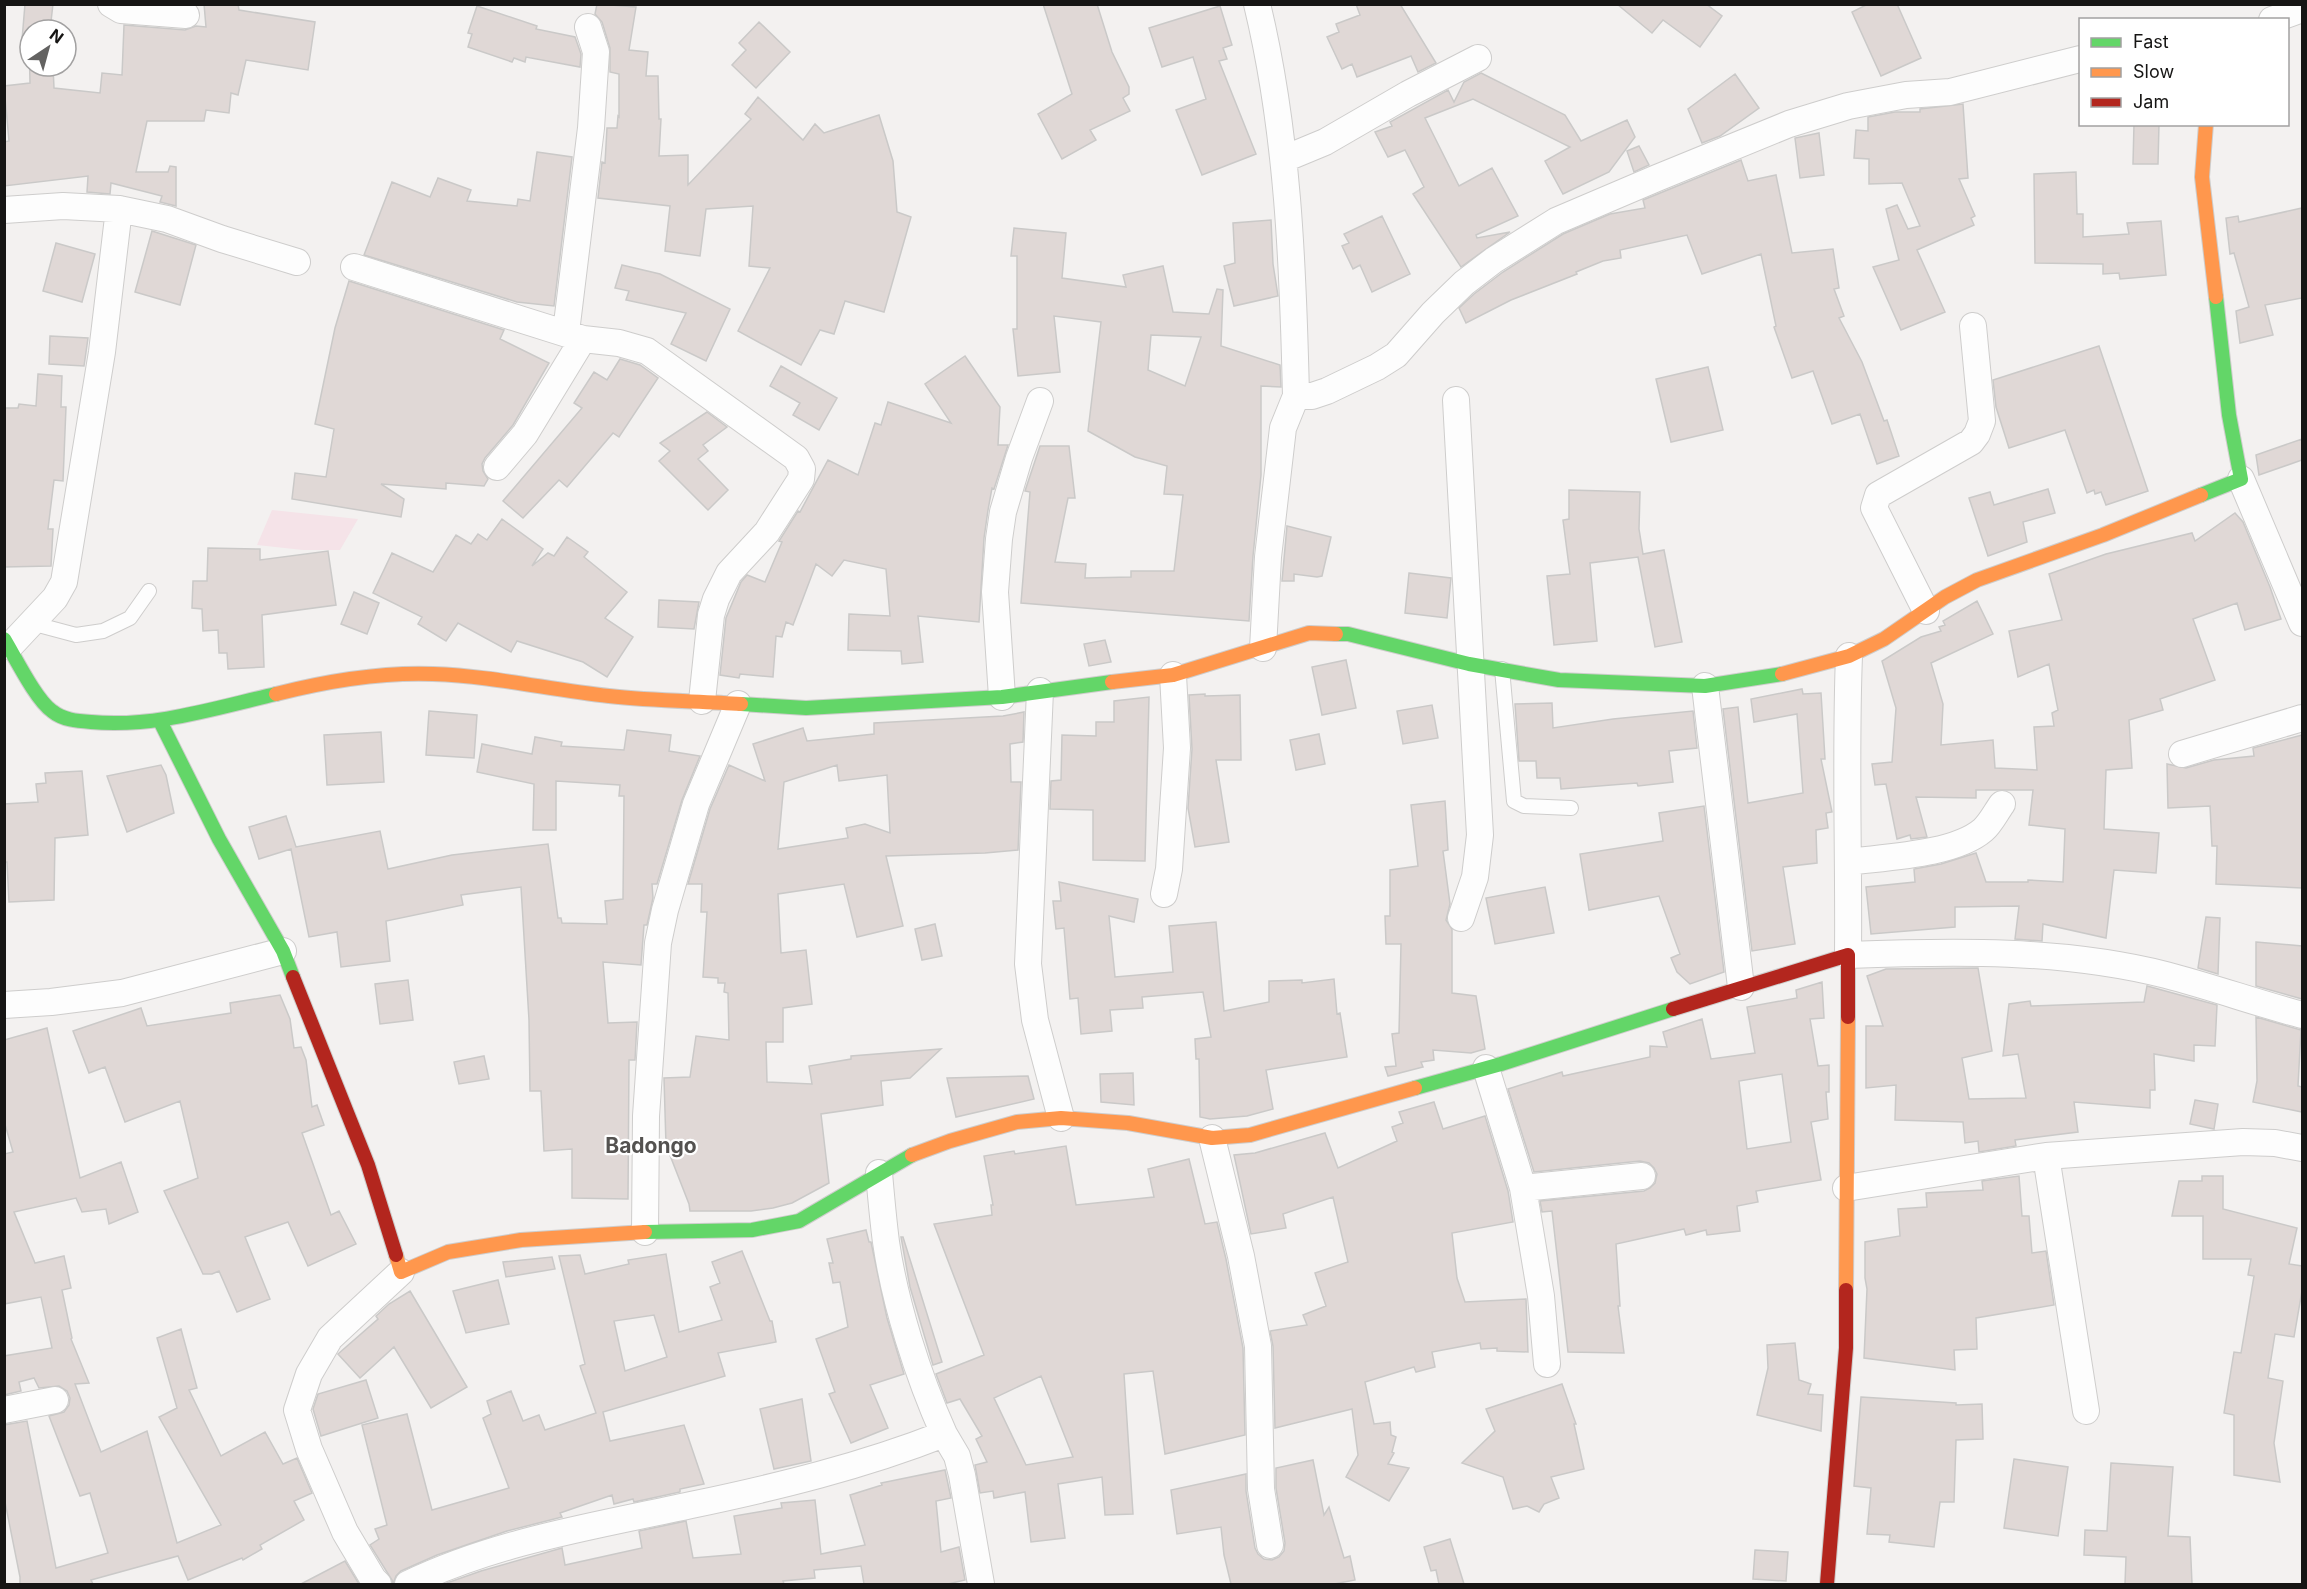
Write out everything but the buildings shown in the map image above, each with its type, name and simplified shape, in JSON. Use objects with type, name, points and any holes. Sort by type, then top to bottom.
[{"type":"street","points":[[111,4],[121,10],[186,15]]},
{"type":"street","points":[[1257,4],[1284,159],[1296,396],[1283,428],[1268,557],[1263,648]]},
{"type":"street","points":[[2277,18],[2302,9]]},
{"type":"street","points":[[497,467],[525,434],[574,336],[596,52],[588,27]]},
{"type":"street","points":[[1284,159],[1325,142],[1408,94],[1478,58]]},
{"type":"street","points":[[1296,396],[1312,396],[1351,381],[1396,355],[1449,298],[1494,260],[1556,221],[1789,124],[1848,106],[1906,95],[1950,92],[2079,59]]},
{"type":"street","points":[[2206,126],[2202,177],[2229,415],[2241,479],[2302,623]]},
{"type":"street","points":[[4,210],[63,206],[119,209],[167,219],[297,262]]},
{"type":"street","points":[[119,209],[102,352],[69,564],[64,582],[55,597],[31,622],[7,642],[37,693],[51,711],[70,720],[111,724],[160,721],[320,683],[395,674],[434,674],[492,679],[610,696],[806,708],[1002,697],[1173,675],[1309,633],[1336,632],[1386,641],[1469,664],[1559,680],[1705,686],[1803,670],[1849,656],[1884,639],[1945,597],[1977,580],[2103,535],[2241,479]]},
{"type":"street","points":[[354,267],[574,336],[619,343],[647,351],[796,458],[802,469],[801,479],[767,532],[729,573],[716,599],[711,615],[702,701]]},
{"type":"street","points":[[1926,611],[1874,508],[1878,495],[1971,442],[1977,434],[1982,421],[1973,326]]},
{"type":"street","points":[[1456,400],[1480,835],[1475,878],[1461,918]]},
{"type":"street","points":[[1002,697],[995,592],[999,540],[1003,512],[1019,458],[1040,401]]},
{"type":"street","points":[[1827,1584],[1846,1348],[1848,862],[1846,796],[1849,656]]},
{"type":"street","points":[[1164,894],[1169,869],[1177,748],[1173,675]]},
{"type":"street","points":[[1705,686],[1741,987]]},
{"type":"street","points":[[1040,691],[1028,964],[1035,1020],[1061,1118]]},
{"type":"street","points":[[645,1232],[646,1116],[658,943],[665,910],[696,804],[738,704]]},
{"type":"street","points":[[2182,754],[2302,718]]},
{"type":"street","points":[[160,721],[219,839],[284,951],[368,1166],[401,1272]]},
{"type":"street","points":[[1848,862],[1926,852],[1958,843],[1984,829],[2002,804]]},
{"type":"street","points":[[4,1005],[122,993],[284,951]]},
{"type":"street","points":[[378,1584],[372,1579],[345,1532],[309,1449],[297,1410],[309,1374],[330,1338],[401,1272],[448,1252],[521,1240],[645,1232],[752,1230],[799,1221],[834,1203],[879,1173],[913,1155],[950,1141],[1017,1122],[1061,1118],[1128,1123],[1212,1138],[1250,1135],[1486,1068],[1848,955],[1939,951],[1984,952],[2093,962],[2166,975],[2302,1015]]},
{"type":"street","points":[[1486,1068],[1523,1188],[1541,1296],[1547,1364]]},
{"type":"street","points":[[1212,1138],[1241,1256],[1258,1346],[1261,1489],[1270,1545]]},
{"type":"street","points":[[1846,1188],[2046,1156],[2242,1142],[2275,1143],[2302,1148]]},
{"type":"street","points":[[2046,1156],[2086,1411]]},
{"type":"street","points":[[879,1173],[886,1243],[898,1298],[927,1396],[944,1434],[957,1455],[981,1584]]},
{"type":"street","points":[[1523,1188],[1642,1176]]},
{"type":"street","points":[[4,1410],[55,1400]]},
{"type":"street","points":[[408,1584],[431,1579],[550,1534],[692,1505],[807,1478],[944,1434]]},
{"type":"lane","points":[[31,622],[76,635],[103,631],[130,618],[149,591]]},
{"type":"lane","points":[[1502,669],[1514,801],[1524,806],[1571,808]]},
{"type":"shaded area","points":[[272,510],[358,519],[340,550],[303,550],[257,545]]},
{"type":"traffic: fast","points":[[2201,495],[2241,479],[2229,415],[2216,297]]},
{"type":"traffic: fast","points":[[1336,634],[1348,634],[1469,664],[1559,680],[1705,686],[1782,674]]},
{"type":"traffic: fast","points":[[4,639],[39,698],[56,714],[70,720],[138,722],[207,711],[276,694]]},
{"type":"traffic: fast","points":[[741,704],[806,708],[1002,697],[1112,682]]},
{"type":"traffic: fast","points":[[160,721],[219,839],[283,951],[293,977]]},
{"type":"traffic: fast","points":[[1415,1088],[1501,1064],[1673,1009]]},
{"type":"traffic: fast","points":[[645,1232],[752,1230],[799,1221],[912,1155]]},
{"type":"traffic: slow","points":[[2206,126],[2202,177],[2216,297]]},
{"type":"traffic: slow","points":[[1782,674],[1849,656],[1884,639],[1945,597],[1977,580],[2103,535],[2201,495]]},
{"type":"traffic: slow","points":[[1112,682],[1173,675],[1309,633],[1336,634]]},
{"type":"traffic: slow","points":[[276,694],[354,678],[393,674],[433,674],[478,677],[626,698],[741,704]]},
{"type":"traffic: slow","points":[[1846,1290],[1848,1017]]},
{"type":"traffic: slow","points":[[912,1155],[950,1141],[1017,1122],[1061,1118],[1128,1123],[1212,1138],[1250,1135],[1415,1088]]},
{"type":"traffic: slow","points":[[396,1255],[401,1272],[448,1252],[521,1240],[645,1232]]},
{"type":"traffic: jam","points":[[1673,1009],[1848,955],[1848,1017]]},
{"type":"traffic: jam","points":[[293,977],[368,1165],[396,1255]]},
{"type":"traffic: jam","points":[[1827,1584],[1846,1348],[1846,1290]]},
{"type":"district","name":"Badongo","points":[[651,1145]]}]
